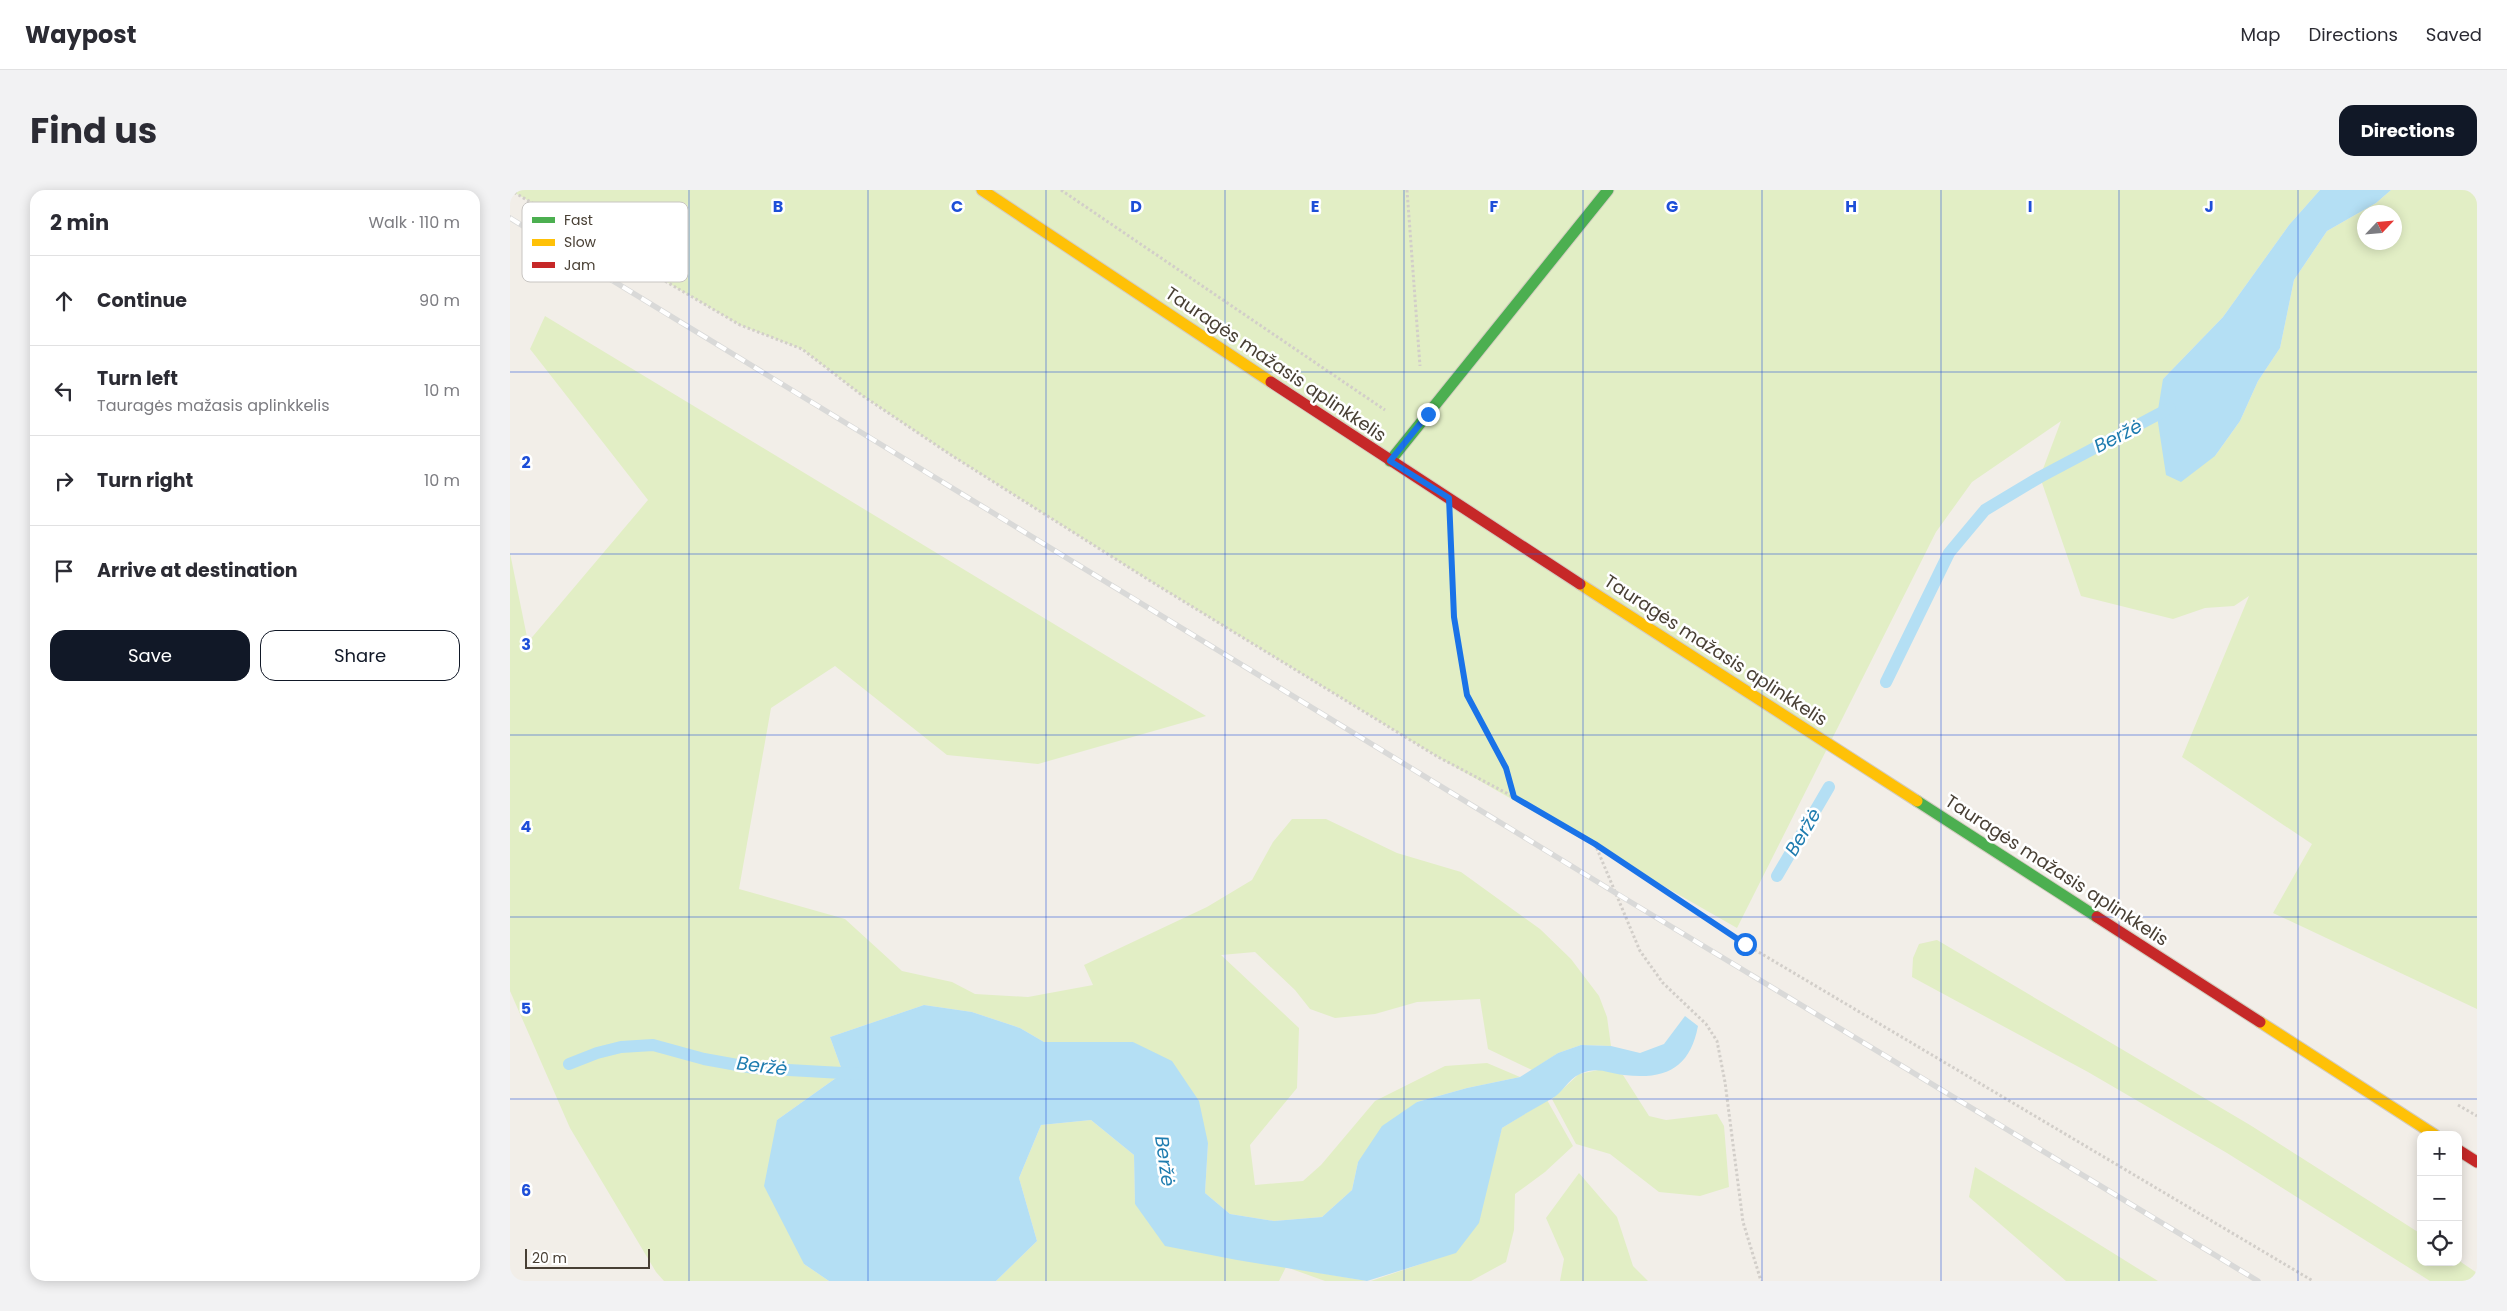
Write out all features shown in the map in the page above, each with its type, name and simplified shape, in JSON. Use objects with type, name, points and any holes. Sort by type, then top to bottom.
[{"type":"main road","name":"Tauragės mažasis aplinkkelis","points":[[982,190],[1390,461],[2429,1131]]},
{"type":"main road","points":[[1390,461],[1608,190]]},
{"type":"main road","points":[[2462,1153],[2477,1162]]},
{"type":"path","points":[[510,190],[530,202]]},
{"type":"path","points":[[1407,190],[1420,355],[1419,375]]},
{"type":"path","points":[[667,282],[740,325],[802,349],[863,396],[943,450],[1102,551],[1438,757],[1514,797],[1595,844],[1745,944],[2313,1281]]},
{"type":"path","points":[[1449,498],[1454,617],[1467,695],[1506,768],[1514,797]]},
{"type":"path","points":[[1595,844],[1640,951],[1662,983],[1706,1024],[1717,1041],[1726,1082],[1743,1222],[1761,1281]]},
{"type":"green space","points":[[510,190],[2320,190],[2289,225],[2223,317],[2163,379],[2215,456],[2240,421],[2258,381],[2280,348],[2294,280],[2327,231],[2357,214],[2357,250],[2402,250],[2402,205],[2372,205],[2391,190],[2477,190],[2477,1009],[2273,913],[2312,844],[2182,757],[2249,596],[2234,606],[2205,608],[2173,619],[2081,596],[2040,477],[2061,421],[1972,482],[1936,532],[1737,928],[1438,757],[1152,582],[951,455],[863,396],[802,349],[740,325],[667,282],[688,282],[688,202],[530,202]]},
{"type":"green space","points":[[545,316],[1206,716],[1038,764],[947,755],[835,666],[771,708],[739,889],[845,919],[902,971],[952,982],[975,994],[1028,997],[1093,985],[1084,965],[1207,907],[1252,880],[1273,842],[1292,819],[1326,819],[1397,853],[1461,872],[1540,929],[1571,959],[1599,996],[1607,1017],[1611,1046],[1581,1045],[1558,1053],[1532,1070],[1488,1049],[1480,999],[1417,1002],[1375,1014],[1335,1018],[1310,1009],[1295,990],[1255,952],[1221,955],[1299,1028],[1297,1088],[1250,1145],[1255,1185],[1303,1181],[1321,1165],[1375,1101],[1445,1066],[1487,1063],[1520,1077],[1467,1088],[1417,1102],[1358,1162],[1352,1190],[1322,1217],[1274,1221],[1230,1214],[1205,1193],[1208,1143],[1133,1042],[1044,1042],[1020,1028],[972,1012],[924,1005],[830,1037],[843,1073],[777,1120],[804,1264],[829,1281],[664,1281],[656,1272],[570,1128],[510,991],[510,553],[528,642],[648,500],[530,349]]},
{"type":"green space","points":[[1937,940],[2250,1125],[2417,1231],[2417,1266],[2462,1266],[2462,1263],[2477,1273],[2477,1281],[2430,1281],[2227,1153],[2088,1072],[1912,977],[1913,958],[1919,944]]},
{"type":"green space","points":[[1603,1069],[1623,1075],[1649,1116],[1666,1120],[1717,1114],[1724,1126],[1729,1187],[1700,1196],[1659,1192],[1610,1154],[1576,1144],[1552,1099],[1579,1074]]},
{"type":"green space","points":[[1547,1100],[1573,1146],[1545,1172],[1515,1194],[1514,1230],[1506,1262],[1471,1281],[1371,1281],[1456,1252],[1493,1161],[1502,1128]]},
{"type":"green space","points":[[1091,1120],[1134,1155],[1135,1204],[1286,1267],[1279,1281],[996,1281],[1037,1241],[1019,1178],[1041,1125]]},
{"type":"green space","points":[[1975,1167],[2158,1281],[2066,1281],[1969,1197]]},
{"type":"green space","points":[[1579,1173],[1617,1217],[1633,1266],[1648,1281],[1560,1281],[1564,1259],[1546,1218]]},
{"type":"green space","points":[[1286,1267],[1367,1281],[1325,1281]]},
{"type":"water","points":[[2320,190],[2391,190],[2372,205],[2357,205],[2357,214],[2327,231],[2294,280],[2280,348],[2258,381],[2240,421],[2215,456],[2181,482],[2166,475],[2157,416],[2163,379],[2223,317],[2289,225]]},
{"type":"water","points":[[924,1005],[972,1012],[1020,1028],[1044,1042],[1133,1042],[1172,1061],[1199,1101],[1208,1143],[1205,1193],[1230,1214],[1274,1221],[1322,1217],[1352,1190],[1358,1162],[1382,1126],[1417,1102],[1467,1088],[1520,1077],[1558,1053],[1581,1045],[1611,1046],[1640,1053],[1664,1044],[1685,1016],[1698,1026],[1689,1052],[1674,1068],[1664,1073],[1639,1076],[1597,1070],[1580,1074],[1572,1079],[1555,1097],[1502,1128],[1479,1223],[1456,1253],[1367,1281],[1237,1260],[1165,1246],[1135,1204],[1134,1155],[1091,1120],[1041,1125],[1019,1178],[1037,1241],[996,1281],[829,1281],[804,1264],[764,1186],[777,1120],[843,1073],[830,1037]]},
{"type":"waterway","name":"Beržė","points":[[1886,682],[1949,553],[1985,510],[2040,477],[2170,408]]},
{"type":"waterway","name":"Beržė","points":[[1777,876],[1829,787]]},
{"type":"waterway","name":"Beržė","points":[[569,1064],[597,1053],[621,1047],[653,1045],[704,1059],[754,1068],[860,1074]]},
{"type":"railway","points":[[510,218],[522,225]]},
{"type":"railway","points":[[615,282],[1614,892],[2258,1281]]},
{"type":"traffic: fast","points":[[1390,461],[1608,190]]},
{"type":"traffic: fast","points":[[1917,801],[2097,917]]},
{"type":"traffic: slow","points":[[982,190],[1271,382]]},
{"type":"traffic: slow","points":[[1580,584],[1917,801]]},
{"type":"traffic: slow","points":[[2260,1022],[2429,1131]]},
{"type":"traffic: jam","points":[[1271,382],[1580,584]]},
{"type":"traffic: jam","points":[[2097,917],[2260,1022]]},
{"type":"traffic: jam","points":[[2462,1153],[2477,1162]]},
{"type":"route","points":[[1428,414],[1390,461],[1449,498],[1454,617],[1467,695],[1506,768],[1514,797],[1595,844],[1745,944]]}]
